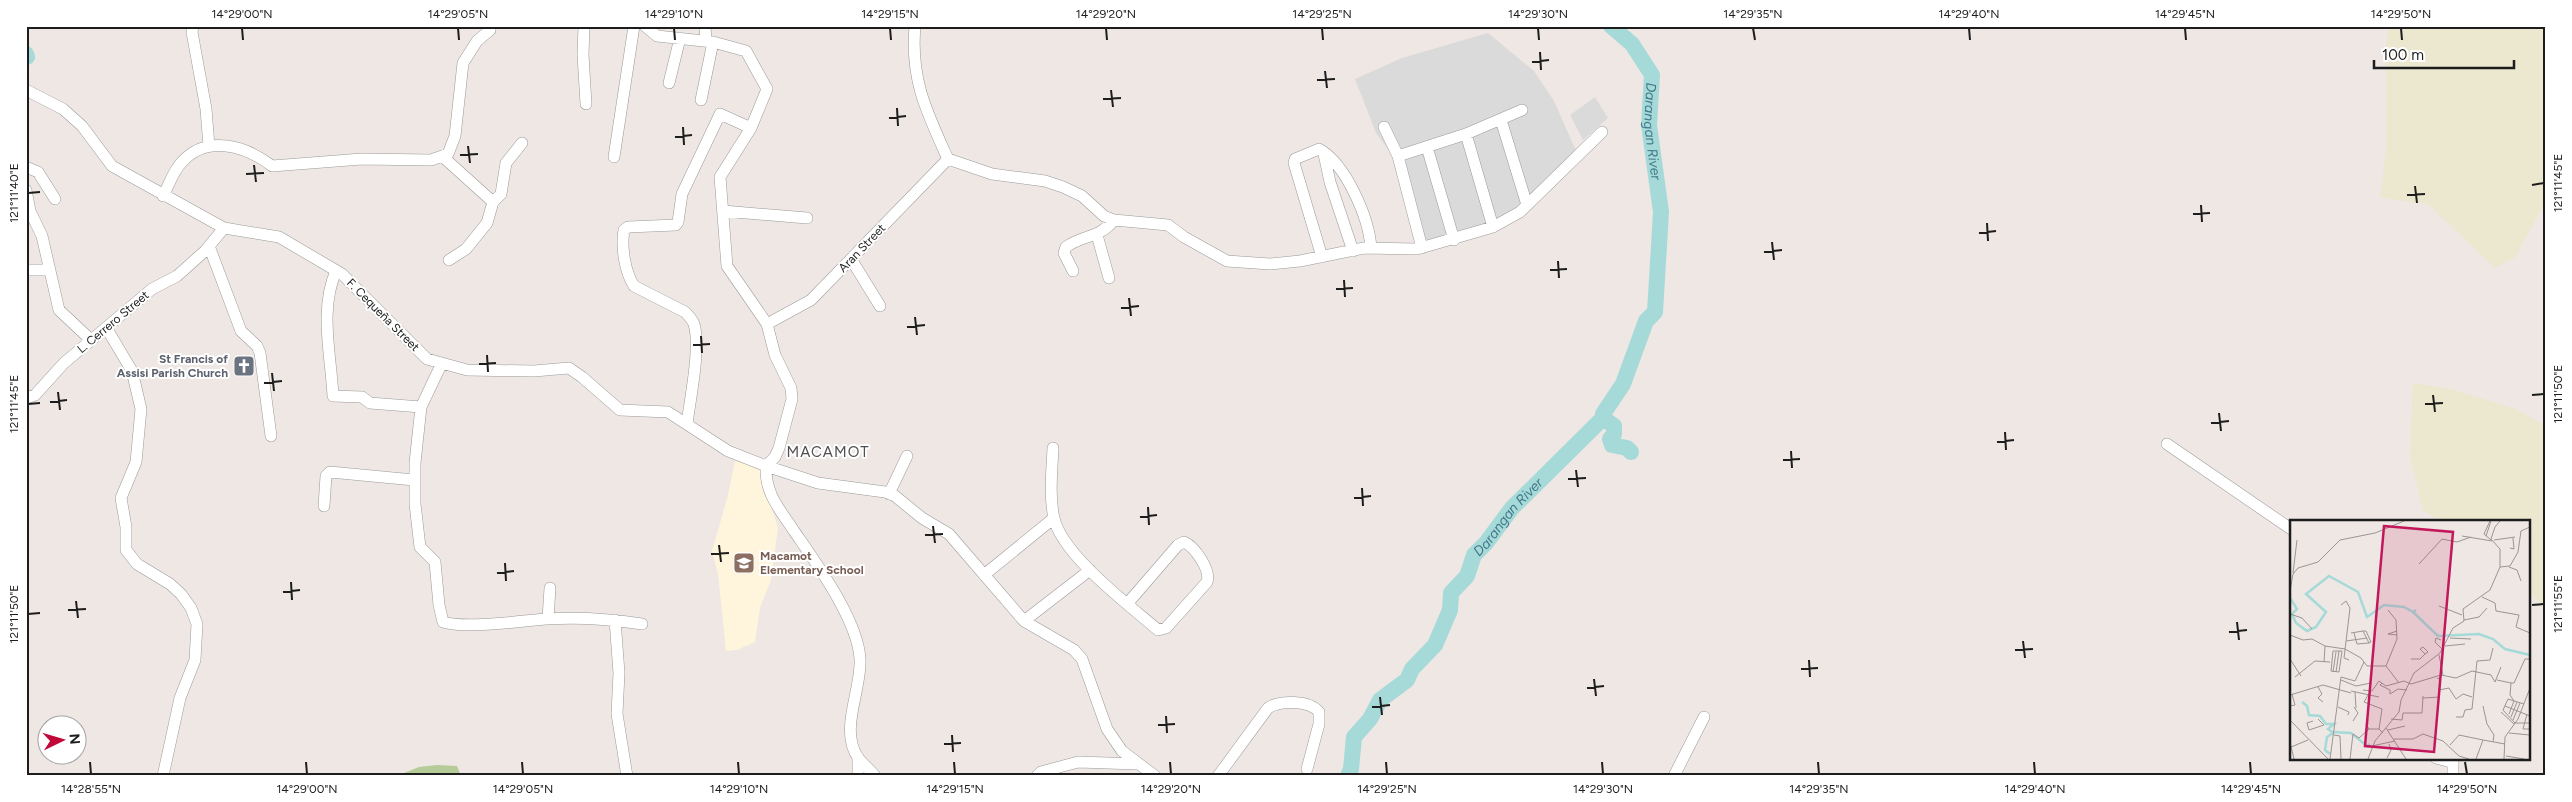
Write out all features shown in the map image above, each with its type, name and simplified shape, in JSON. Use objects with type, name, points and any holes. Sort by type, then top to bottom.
[{"type":"street","points":[[193,26],[192,32],[206,108],[210,146]]},
{"type":"street","points":[[163,196],[182,161],[210,146],[226,144],[256,154],[272,166],[362,159],[430,160],[448,154],[455,136],[463,63],[477,41],[490,30],[490,26]]},
{"type":"street","points":[[584,26],[583,55],[586,104]]},
{"type":"street","points":[[614,157],[634,26]]},
{"type":"street","points":[[644,26],[657,36],[710,42],[746,51],[767,89],[750,128],[720,178],[727,266],[767,324],[775,355],[791,388],[792,398],[779,448],[775,457],[766,466],[766,479],[770,497],[822,573],[856,639],[860,659],[851,739],[858,758],[858,776]]},
{"type":"street","points":[[701,100],[710,42],[705,26]]},
{"type":"street","points":[[915,26],[912,52],[914,72],[928,115],[948,160],[992,174],[1045,181],[1063,187],[1082,196],[1104,216],[1114,220],[1168,225],[1184,237],[1227,261],[1270,264],[1371,248],[1422,248],[1493,227],[1520,212],[1602,132]]},
{"type":"street","points":[[669,84],[680,38]]},
{"type":"street","name":"F. Cequeña Street","points":[[26,90],[63,109],[82,126],[112,166],[163,196],[224,228],[280,238],[336,271],[427,359],[467,370],[534,371],[569,368],[620,410],[668,412],[728,451],[766,466],[818,483],[889,494]]},
{"type":"street","points":[[1398,156],[1466,134],[1522,110]]},
{"type":"street","points":[[687,424],[696,344],[695,326],[692,318],[685,312],[634,286],[624,257],[624,230],[628,227],[676,225],[682,194],[720,114],[750,128]]},
{"type":"street","points":[[1501,120],[1528,205]]},
{"type":"street","points":[[1384,127],[1398,156],[1422,248]]},
{"type":"street","points":[[1466,134],[1493,227]]},
{"type":"street","points":[[449,260],[466,249],[478,237],[487,223],[493,202],[501,194],[506,163],[522,143]]},
{"type":"street","points":[[1427,147],[1454,240]]},
{"type":"street","points":[[1322,257],[1294,163],[1295,159],[1319,149],[1323,151],[1353,190],[1370,238],[1371,248]]},
{"type":"street","points":[[1323,151],[1330,182],[1353,250]]},
{"type":"street","points":[[442,156],[493,202]]},
{"type":"street","name":"Aran Street","points":[[767,324],[811,300],[948,160]]},
{"type":"street","points":[[26,167],[38,172],[55,199]]},
{"type":"street","points":[[26,190],[30,212],[42,236],[59,310],[92,340]]},
{"type":"street","points":[[723,211],[807,218]]},
{"type":"street","points":[[1073,271],[1064,253],[1066,247],[1073,242],[1097,235],[1106,230],[1114,220]]},
{"type":"street","name":"L. Cerrero Street","points":[[26,398],[35,395],[58,369],[152,289],[177,276],[209,246],[224,228]]},
{"type":"street","points":[[1097,235],[1109,278]]},
{"type":"street","points":[[209,246],[241,331],[258,346],[271,436]]},
{"type":"street","points":[[851,258],[880,306]]},
{"type":"street","points":[[26,270],[50,270]]},
{"type":"street","points":[[336,271],[330,285],[326,309],[333,396],[362,397],[370,403],[421,406]]},
{"type":"street","points":[[107,329],[132,371],[141,409],[136,462],[120,498],[126,528],[126,550],[136,564],[181,594],[191,608],[197,624],[195,660],[180,698],[163,776]]},
{"type":"street","points":[[442,363],[421,406],[414,480],[420,547],[435,562],[439,605],[443,622],[449,624],[485,624],[548,619],[615,620],[642,624]]},
{"type":"street","points":[[2166,444],[2290,528]]},
{"type":"street","points":[[1053,448],[1054,518],[1067,543],[1090,570],[1127,604],[1158,630],[1166,628],[1208,578],[1208,572],[1190,545],[1184,542],[1178,545],[1127,604]]},
{"type":"street","points":[[907,456],[889,494],[896,496],[922,518],[949,534],[1024,621],[1074,650],[1082,659],[1107,729],[1122,750],[1137,764],[1155,776]]},
{"type":"street","points":[[324,506],[326,476],[330,472],[414,480]]},
{"type":"street","points":[[984,575],[1054,518]]},
{"type":"street","points":[[1024,621],[1090,570]]},
{"type":"street","points":[[548,619],[550,588]]},
{"type":"street","points":[[615,620],[620,673],[617,714],[627,776]]},
{"type":"street","points":[[1218,776],[1268,708],[1275,703],[1291,703],[1315,707],[1320,712],[1320,724],[1307,769]]},
{"type":"street","points":[[1674,776],[1704,717]]},
{"type":"street","points":[[858,758],[875,776]]},
{"type":"street","points":[[2452,760],[2453,776]]},
{"type":"street","points":[[1037,776],[1078,762],[1137,764]]},
{"type":"street","points":[[1066,776],[1078,762]]},
{"type":"shaded area","points":[[2389,26],[2545,26],[2546,201],[2515,257],[2495,268],[2428,204],[2380,198],[2386,153],[2386,43]]},
{"type":"shaded area","points":[[1488,33],[1534,71],[1554,101],[1577,153],[1532,197],[1502,219],[1421,245],[1395,159],[1376,133],[1355,79],[1402,58]]},
{"type":"shaded area","points":[[1595,97],[1608,118],[1583,140],[1570,115]]},
{"type":"shaded area","points":[[2413,383],[2451,389],[2516,409],[2546,426],[2546,611],[2530,593],[2530,520],[2440,520],[2423,511],[2410,455]]},
{"type":"shaded area","name":"Macamot Elementary School","points":[[735,461],[763,469],[765,487],[778,528],[771,580],[760,608],[755,642],[737,650],[726,651],[718,574],[712,551],[728,495]]},
{"type":"green space","points":[[437,765],[457,766],[461,776],[405,776],[404,773],[419,767]]},
{"type":"waterway","name":"Darangan River","points":[[1611,26],[1632,44],[1652,75],[1649,125],[1661,212],[1655,312],[1646,321],[1623,384],[1603,414],[1603,418],[1614,426],[1614,434],[1610,439],[1612,445],[1627,448],[1631,452]]},
{"type":"waterway","name":"Darangan River","points":[[1348,776],[1351,769],[1354,737],[1370,719],[1380,700],[1407,680],[1412,669],[1435,645],[1450,610],[1451,593],[1467,576],[1474,555],[1486,543],[1512,508],[1603,418]]},
{"type":"place","name":"St Francis of Assisi Parish Church","points":[[244,366]]},
{"type":"place","name":"Macamot Elementary School","points":[[744,563]]},
{"type":"district","name":"MACAMOT","points":[[828,452]]}]
